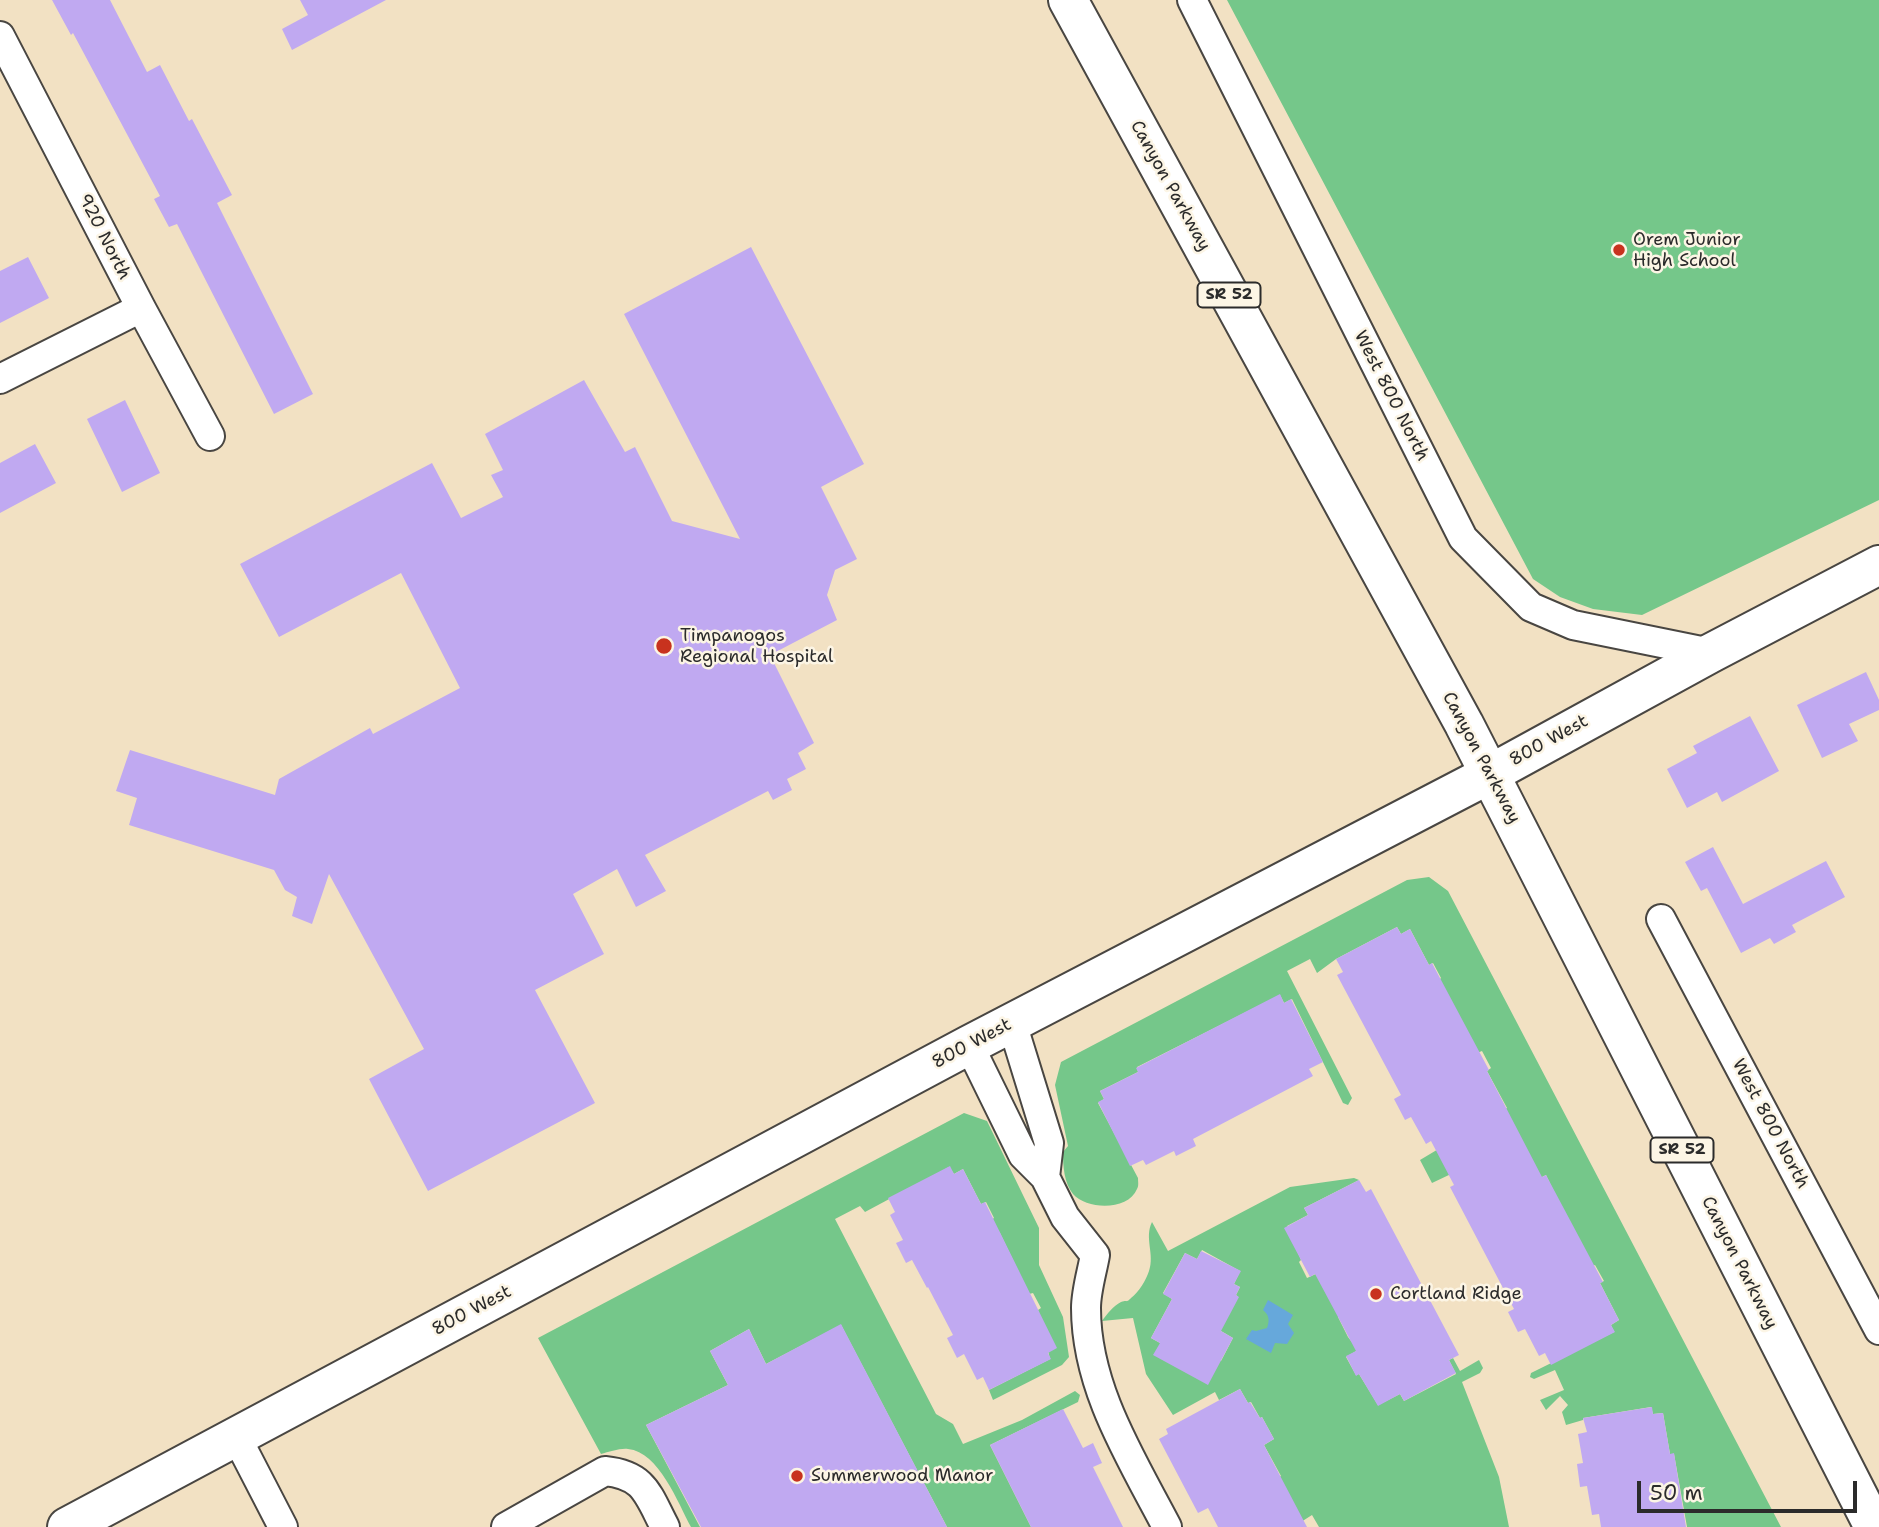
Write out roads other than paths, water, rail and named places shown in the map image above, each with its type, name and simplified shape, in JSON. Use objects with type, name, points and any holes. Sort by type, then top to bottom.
[{"type":"main road","name":"Canyon Parkway","points":[[1068,0],[1490,774],[1874,1527]]},
{"type":"main road","name":"800 West","points":[[67,1527],[970,1045],[1490,774],[1879,565]]},
{"type":"street","name":"West 800 North","points":[[1192,0],[1463,538],[1531,607],[1573,625],[1711,653]]},
{"type":"street","name":"920 North","points":[[0,36],[141,308],[211,436]]},
{"type":"street","points":[[0,379],[141,308]]},
{"type":"street","name":"West 800 North","points":[[1661,919],[1879,1329]]},
{"type":"street","points":[[1012,1023],[1049,1143],[1045,1177]]},
{"type":"street","points":[[970,1045],[1023,1155],[1045,1177],[1065,1217],[1095,1255],[1086,1305],[1092,1367],[1115,1426],[1167,1527]]},
{"type":"street","points":[[237,1438],[283,1527]]},
{"type":"street","points":[[506,1527],[605,1471],[623,1473],[645,1488],[665,1527]]},
{"type":"water","points":[[1268,1300],[1293,1315],[1288,1324],[1294,1333],[1287,1344],[1275,1343],[1271,1353],[1246,1339],[1252,1330],[1267,1328],[1268,1318],[1263,1310]]},
{"type":"place","name":"Orem Junior High School","points":[[1619,250]]},
{"type":"place","name":"Timpanogos Regional Hospital","points":[[664,646]]},
{"type":"place","name":"Cortland Ridge","points":[[1376,1294]]},
{"type":"place","name":"Summerwood Manor","points":[[797,1476]]}]
